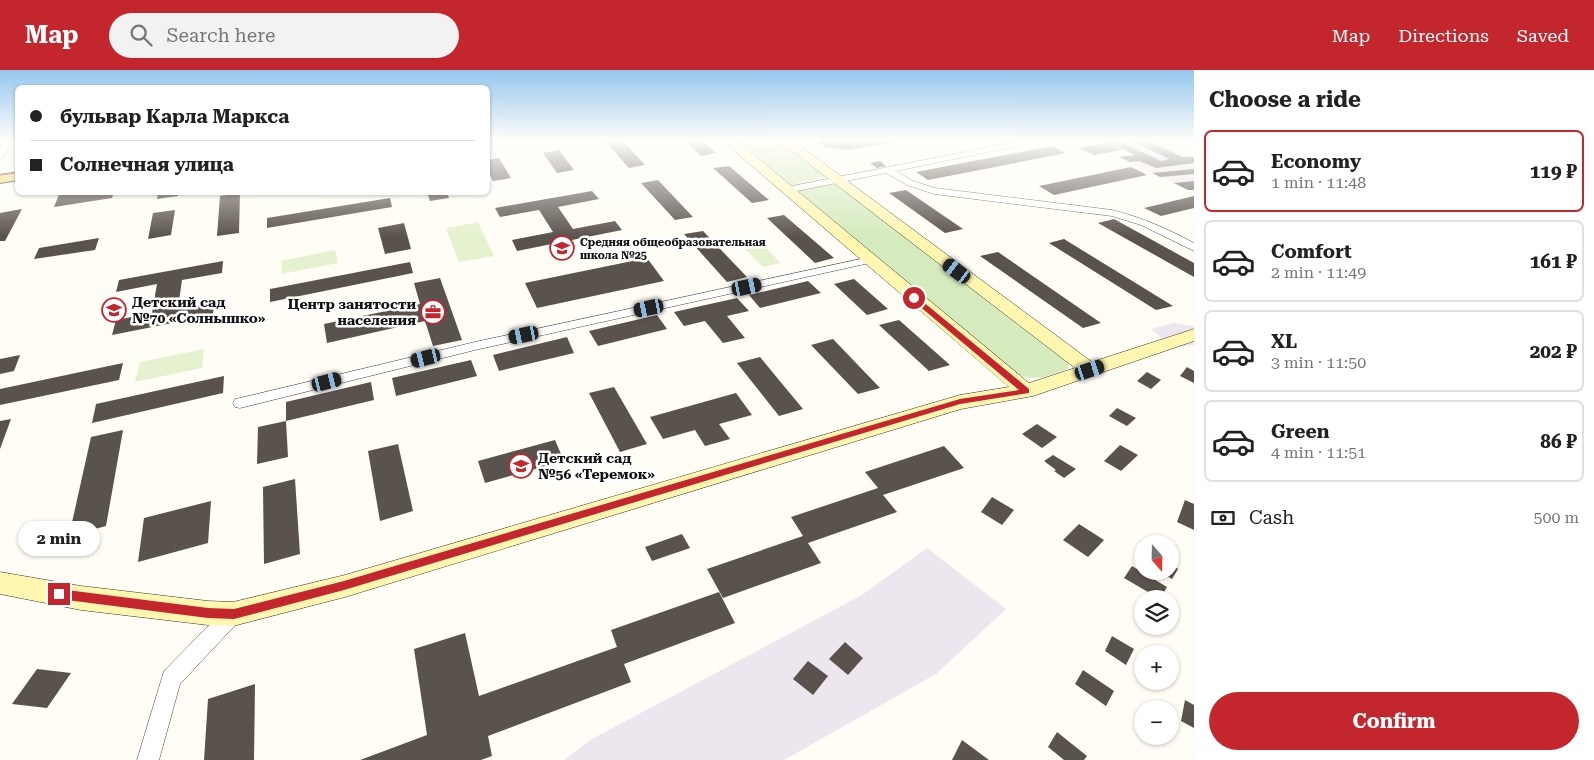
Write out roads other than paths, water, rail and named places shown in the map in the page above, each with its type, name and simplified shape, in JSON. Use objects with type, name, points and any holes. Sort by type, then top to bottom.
[{"type":"main road","points":[[0,178],[15,176]]},
{"type":"street","points":[[766,172],[1026,391]]},
{"type":"street","points":[[828,172],[1090,370]]},
{"type":"street","points":[[787,190],[875,172]]},
{"type":"street","points":[[891,172],[910,183],[934,191],[1112,213],[1132,218],[1153,225],[1194,248]]},
{"type":"street","points":[[240,403],[475,346],[870,260]]},
{"type":"street","points":[[0,583],[81,598],[208,613],[234,614],[344,586],[960,402],[1026,391],[1194,335]]},
{"type":"street","points":[[148,760],[171,678],[234,614]]},
{"type":"tram line","points":[[0,175],[15,173]]},
{"type":"place","name":"Средняя общеобразовательная школа №25","points":[[562,248]]},
{"type":"place","name":"Детский сад №70 «Солнышко»","points":[[114,310]]},
{"type":"place","name":"Центр занятости населения","points":[[433,312]]},
{"type":"place","name":"Детский сад №56 «Теремок»","points":[[521,466]]}]
